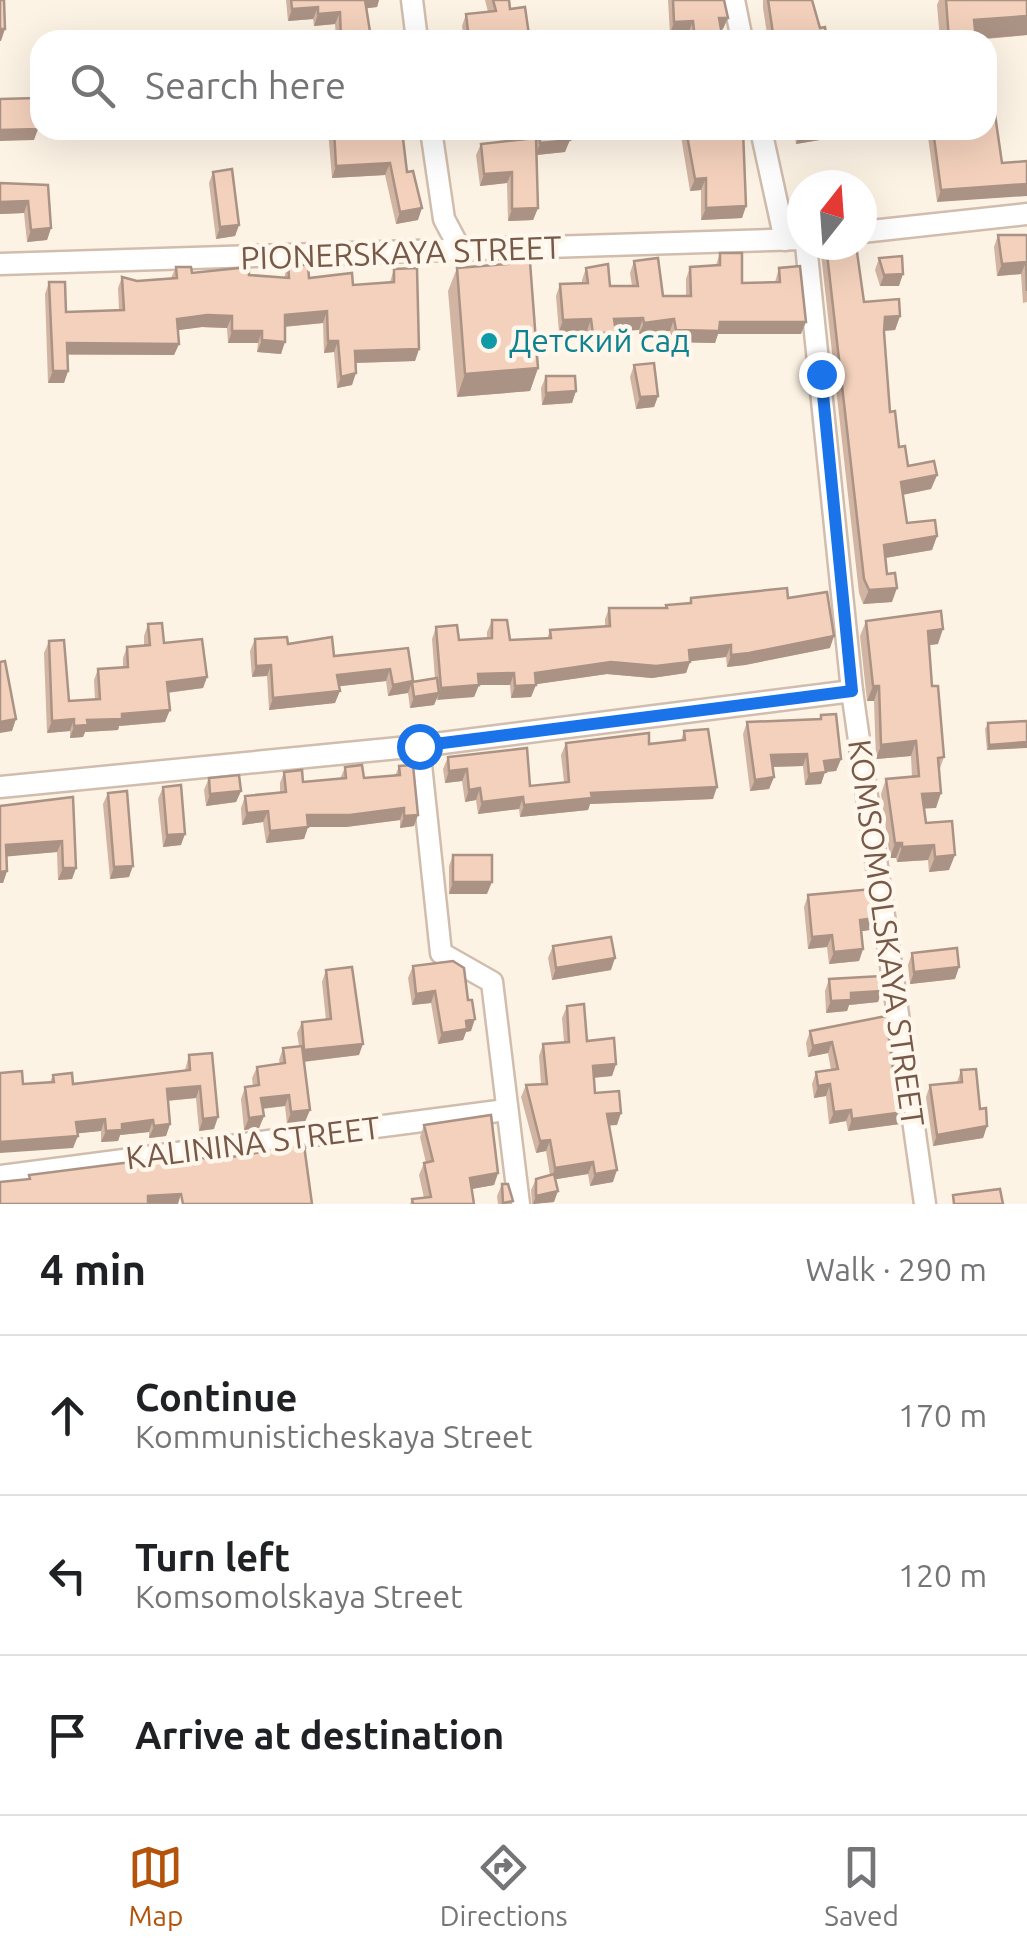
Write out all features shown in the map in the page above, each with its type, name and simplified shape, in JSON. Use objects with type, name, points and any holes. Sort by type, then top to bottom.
[{"type":"street","points":[[412,0],[416,30]]},
{"type":"street","points":[[734,0],[740,30]]},
{"type":"street","points":[[432,140],[444,219],[461,251]]},
{"type":"street","name":"KOMSOMOLSKAYA STREET","points":[[765,140],[787,208]]},
{"type":"street","points":[[877,230],[1027,214]]},
{"type":"street","points":[[419,252],[444,219]]},
{"type":"street","name":"PIONERSKAYA STREET","points":[[0,264],[787,242]]},
{"type":"street","name":"KOMSOMOLSKAYA STREET","points":[[800,260],[852,691],[925,1204]]},
{"type":"street","points":[[0,787],[419,746],[852,691]]},
{"type":"street","points":[[419,746],[441,953],[492,982],[518,1204]]},
{"type":"street","name":"KALININA STREET","points":[[0,1176],[506,1110]]},
{"type":"building","points":[[0,0],[4,0],[5,29],[0,29]]},
{"type":"building","points":[[291,0],[365,0],[370,30],[341,30],[340,12],[318,14],[318,7],[292,9]]},
{"type":"building","points":[[493,0],[509,0],[510,9],[525,7],[528,30],[468,30],[466,14],[496,11]]},
{"type":"building","points":[[673,0],[724,0],[728,18],[719,18],[721,30],[694,30],[693,21],[674,22]]},
{"type":"building","points":[[768,0],[812,0],[820,28],[825,30],[772,30]]},
{"type":"building","points":[[946,0],[1027,0],[1027,16],[974,20],[975,30],[948,30]]},
{"type":"building","points":[[30,98],[30,129],[0,130],[0,99]]},
{"type":"building","points":[[997,128],[1002,163],[1027,161],[1027,184],[941,190],[934,140],[997,140]]},
{"type":"building","points":[[335,140],[403,140],[407,172],[413,171],[422,208],[400,212],[390,163],[336,166]]},
{"type":"building","points":[[536,140],[538,208],[512,209],[512,172],[484,174],[481,144]]},
{"type":"building","points":[[688,140],[743,140],[746,206],[706,208],[706,178],[695,179]]},
{"type":"building","points":[[232,169],[239,225],[220,227],[213,172]]},
{"type":"building","points":[[0,183],[48,185],[51,228],[31,230],[28,201],[0,202]]},
{"type":"building","points":[[998,235],[1027,235],[1027,291],[1026,262],[1002,264]]},
{"type":"building","points":[[720,253],[742,253],[742,283],[780,282],[779,268],[800,266],[806,322],[720,322],[719,331],[676,330],[674,319],[644,323],[643,318],[614,319],[616,332],[593,334],[591,319],[563,320],[560,284],[588,283],[586,268],[608,264],[610,286],[638,286],[634,261],[658,258],[663,296],[691,296],[690,267],[720,265]]},
{"type":"building","points":[[902,256],[903,274],[884,275],[879,258]]},
{"type":"building","points":[[828,260],[858,260],[864,302],[899,299],[900,316],[885,317],[890,412],[895,411],[899,447],[905,446],[908,466],[934,461],[937,475],[901,482],[907,523],[935,520],[937,536],[884,545],[887,574],[895,573],[897,588],[869,590],[864,579]]},
{"type":"building","name":"Детский сад","points":[[530,262],[538,368],[465,374],[457,268]]},
{"type":"building","points":[[288,264],[308,265],[309,278],[352,273],[353,285],[394,282],[394,269],[417,268],[419,349],[355,351],[356,373],[341,377],[338,341],[328,341],[327,311],[285,315],[285,342],[262,340],[262,331],[232,331],[232,316],[207,315],[177,319],[179,344],[67,343],[68,371],[53,371],[49,282],[65,282],[66,312],[124,310],[122,277],[137,281],[177,278],[176,267],[191,267],[192,273],[249,267],[249,275],[289,278]]},
{"type":"building","points":[[654,363],[658,396],[640,397],[634,365]]},
{"type":"building","points":[[546,376],[575,376],[576,391],[546,393]]},
{"type":"building","points":[[787,588],[788,598],[827,592],[834,636],[731,655],[731,645],[689,650],[690,662],[656,666],[611,662],[535,673],[536,685],[515,686],[514,673],[478,674],[479,685],[441,688],[436,627],[457,625],[459,640],[492,638],[492,620],[507,620],[510,640],[551,638],[550,630],[610,626],[609,608],[667,608],[666,605],[691,603],[691,598]]},
{"type":"building","points":[[941,611],[943,629],[928,631],[944,757],[938,758],[941,793],[922,794],[926,823],[952,821],[955,855],[935,857],[934,845],[902,847],[902,843],[895,843],[886,779],[919,776],[916,741],[881,745],[879,686],[873,686],[866,621]]},
{"type":"building","points":[[162,623],[164,643],[202,639],[207,677],[167,682],[170,710],[122,714],[122,719],[87,720],[88,725],[74,726],[74,719],[52,721],[49,641],[64,640],[69,701],[100,699],[98,669],[128,667],[127,647],[150,645],[148,624]]},
{"type":"building","points":[[287,637],[288,644],[332,637],[334,656],[408,648],[413,681],[393,685],[390,669],[337,675],[340,691],[273,698],[271,665],[256,666],[255,639]]},
{"type":"building","points":[[5,661],[16,719],[0,722],[0,662]]},
{"type":"building","points":[[437,678],[439,693],[414,697],[412,682]]},
{"type":"building","points":[[836,714],[841,759],[824,761],[826,772],[809,774],[807,754],[771,755],[774,777],[755,780],[747,722],[821,719],[821,715]]},
{"type":"building","points":[[1027,721],[1027,742],[989,745],[988,723]]},
{"type":"building","points":[[708,729],[717,787],[591,793],[592,798],[524,805],[523,797],[482,802],[480,788],[469,790],[467,769],[449,771],[448,757],[527,748],[530,786],[569,782],[566,743],[649,733],[649,744],[685,740],[684,731]]},
{"type":"building","points":[[362,765],[364,778],[400,775],[399,766],[413,765],[418,815],[404,816],[404,808],[350,815],[307,815],[308,827],[270,831],[268,811],[247,813],[245,796],[286,792],[284,772],[302,770],[303,782],[346,778],[345,767]]},
{"type":"building","points":[[239,775],[241,791],[210,794],[209,778]]},
{"type":"building","points":[[181,785],[185,834],[167,835],[163,787]]},
{"type":"building","points":[[127,791],[133,866],[114,867],[108,793]]},
{"type":"building","points":[[73,797],[76,868],[63,868],[62,841],[6,845],[7,871],[0,872],[0,806]]},
{"type":"building","points":[[453,855],[492,855],[492,882],[453,882]]},
{"type":"building","points":[[872,889],[875,918],[860,920],[863,949],[834,952],[832,935],[812,937],[808,895]]},
{"type":"building","points":[[611,937],[615,958],[556,968],[553,946]]},
{"type":"building","points":[[957,948],[959,967],[914,972],[912,953]]},
{"type":"building","points":[[453,961],[464,968],[475,1019],[466,1021],[467,1029],[442,1033],[435,991],[416,994],[413,966]]},
{"type":"building","points":[[352,967],[363,1044],[304,1050],[302,1022],[331,1019],[326,970]]},
{"type":"building","points":[[881,976],[882,991],[851,993],[851,1000],[831,1001],[829,979]]},
{"type":"building","points":[[584,1004],[587,1041],[614,1038],[616,1064],[593,1066],[595,1093],[619,1091],[621,1113],[607,1114],[617,1170],[595,1174],[593,1162],[555,1168],[550,1140],[540,1141],[526,1085],[547,1084],[543,1044],[569,1042],[567,1006]]},
{"type":"building","points":[[886,1016],[896,1092],[901,1092],[904,1112],[852,1119],[851,1110],[834,1112],[830,1084],[818,1086],[816,1072],[838,1069],[832,1042],[813,1046],[810,1031]]},
{"type":"building","points":[[302,1046],[310,1110],[291,1112],[289,1095],[261,1098],[264,1116],[249,1118],[245,1087],[259,1085],[257,1067],[285,1063],[283,1048]]},
{"type":"building","points":[[212,1053],[218,1117],[203,1119],[200,1086],[167,1089],[170,1124],[154,1126],[153,1120],[122,1124],[122,1130],[106,1131],[105,1119],[76,1122],[78,1136],[0,1142],[0,1073],[22,1071],[23,1084],[54,1082],[53,1075],[72,1073],[73,1084],[190,1070],[189,1055]]},
{"type":"building","points":[[976,1069],[980,1109],[986,1108],[987,1126],[937,1135],[930,1085],[962,1082],[961,1070]]},
{"type":"building","points":[[491,1115],[498,1173],[470,1178],[474,1204],[413,1204],[412,1199],[431,1197],[424,1163],[433,1161],[424,1125]]},
{"type":"building","points":[[304,1145],[312,1204],[183,1204],[181,1194],[148,1196],[148,1204],[0,1204],[0,1182],[30,1179],[29,1175],[139,1161],[231,1157]]},
{"type":"building","points":[[554,1174],[558,1191],[536,1196],[536,1179]]},
{"type":"building","points":[[502,1184],[508,1184],[513,1201],[503,1203]]},
{"type":"building","points":[[1000,1189],[1003,1204],[954,1204],[953,1195]]},
{"type":"place","name":"Детский сад","points":[[489,341]]},
{"type":"route","points":[[419,746],[852,691],[821,374]]}]
